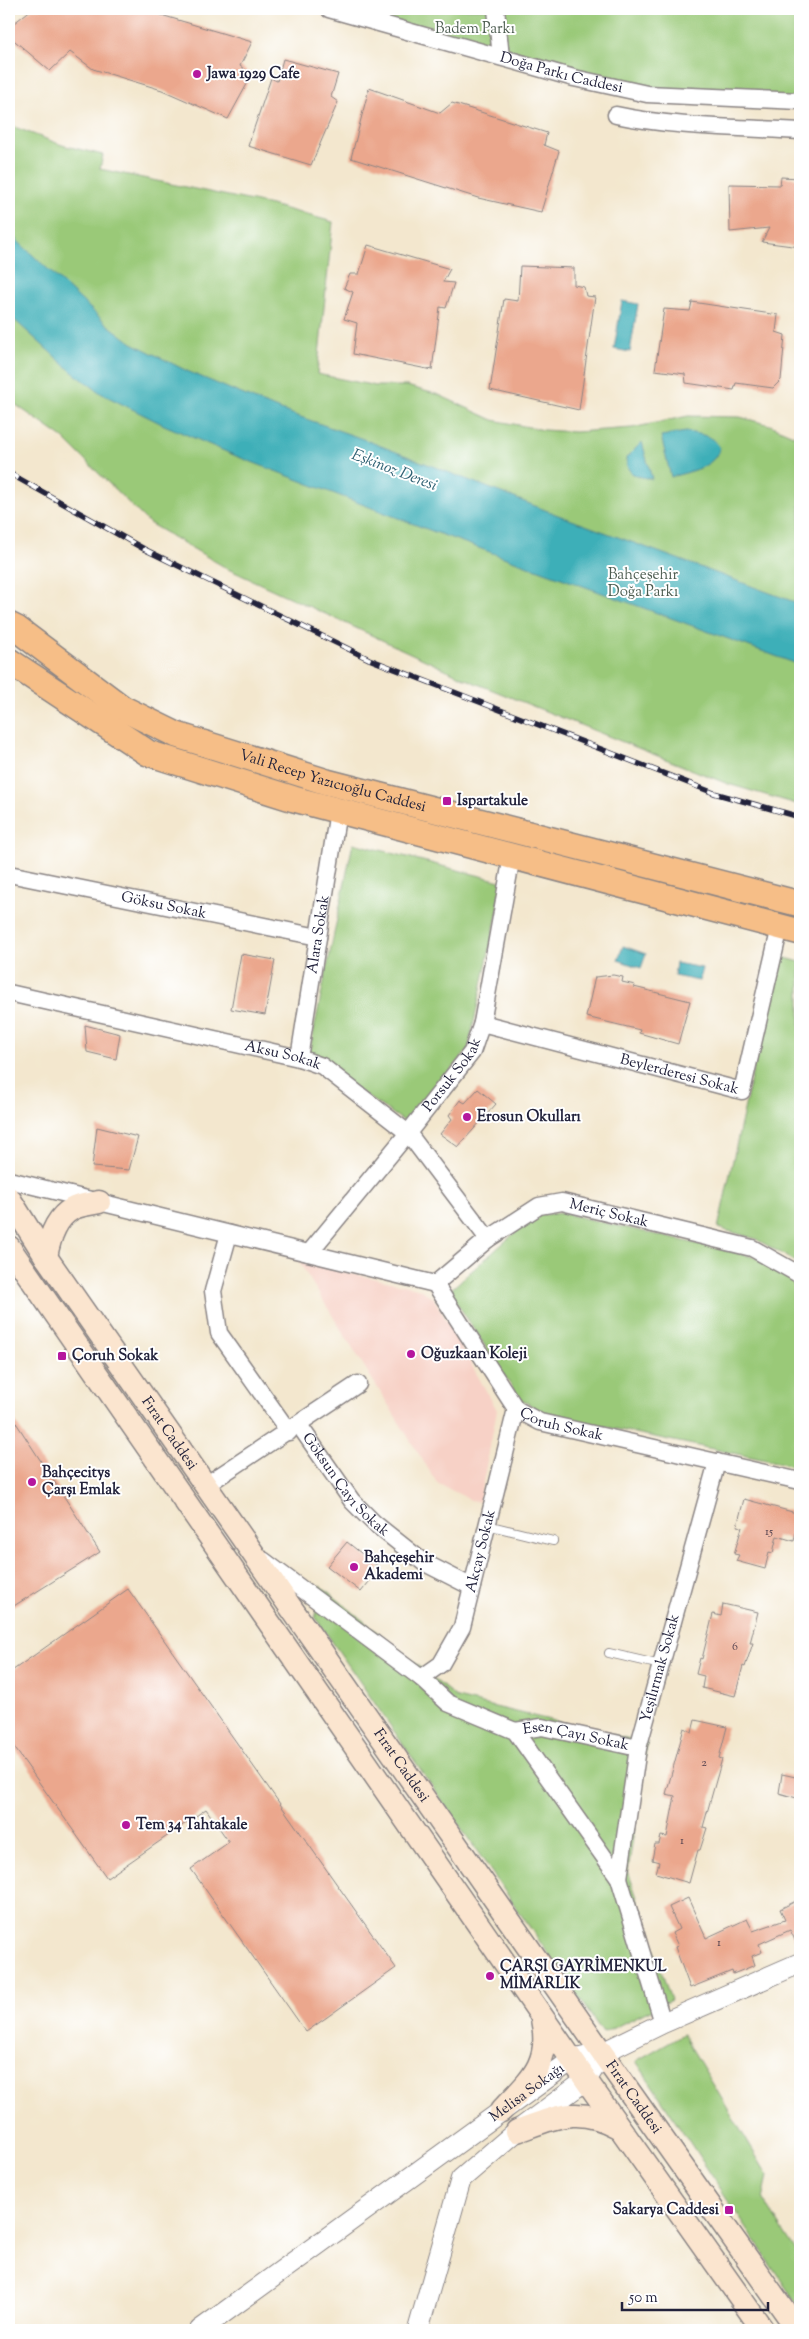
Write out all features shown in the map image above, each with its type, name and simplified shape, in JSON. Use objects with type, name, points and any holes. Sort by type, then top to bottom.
[{"type":"main road","name":"Vali Recep Yazıcıoğlu Caddesi","points":[[9,625],[17,629],[122,708],[177,735],[327,782],[800,904]]},
{"type":"main road","name":"Vali Recep Yazıcıoğlu Caddesi","points":[[9,661],[148,753],[338,811],[790,929]]},
{"type":"main road","name":"Fırat Caddesi","points":[[9,1198],[46,1257],[206,1486],[256,1554],[602,2053],[798,2330]]},
{"type":"main road","points":[[46,1257],[53,1232],[60,1220],[72,1209],[99,1202]]},
{"type":"main road","name":"Fırat Caddesi","points":[[9,1247],[572,2060],[763,2330]]},
{"type":"main road","name":"Fırat Caddesi","points":[[501,2111],[537,2070],[545,2051],[545,2032],[541,2015]]},
{"type":"main road","points":[[517,2131],[569,2114],[587,2114],[619,2127]]},
{"type":"street","name":"Doğa Parkı Caddesi","points":[[329,9],[574,78],[647,94],[800,101]]},
{"type":"street","points":[[496,9],[501,58]]},
{"type":"street","points":[[616,115],[642,121],[800,131]]},
{"type":"street","name":"Alara Sokak","points":[[299,1058],[338,811]]},
{"type":"street","name":"Porsuk Sokak","points":[[309,1253],[472,1052],[482,1023],[512,856]]},
{"type":"street","name":"Göksu Sokak","points":[[9,874],[318,937]]},
{"type":"street","name":"Beylerderesi Sokak","points":[[482,1023],[742,1092],[790,929]]},
{"type":"street","name":"Aksu Sokak","points":[[9,993],[299,1058],[322,1066],[408,1133],[488,1239]]},
{"type":"street","points":[[9,1180],[435,1284]]},
{"type":"street","name":"Meriç Sokak","points":[[435,1284],[488,1239],[539,1206],[562,1202],[752,1248],[800,1275]]},
{"type":"street","name":"Göksun Çayı Sokak","points":[[229,1234],[214,1291],[219,1333],[352,1501],[374,1523],[423,1562],[472,1587]]},
{"type":"street","name":"Çoruh Sokak","points":[[435,1284],[516,1409],[540,1422],[800,1481]]},
{"type":"street","points":[[206,1486],[358,1384]]},
{"type":"street","name":"Akçay Sokak","points":[[421,1678],[441,1664],[462,1627],[516,1409]]},
{"type":"street","name":"Yeşilırmak Sokak","points":[[619,1878],[638,1748],[717,1462]]},
{"type":"street","points":[[256,1554],[421,1678],[448,1703],[515,1732],[619,1878],[664,2023]]},
{"type":"street","name":"Esen Çayı Sokak","points":[[515,1732],[542,1727],[638,1748]]},
{"type":"street","points":[[602,2053],[664,2023],[800,1964]]},
{"type":"street","name":"Melisa Sokağı","points":[[200,2330],[572,2060],[602,2053]]},
{"type":"street","name":"Melisa Sokağı","points":[[418,2330],[460,2179],[517,2131],[586,2080],[602,2053]]},
{"type":"lane","points":[[486,1525],[553,1541]]},
{"type":"lane","points":[[609,1653],[661,1665]]},
{"type":"shaded area","name":"Oğuzkaan Koleji","points":[[299,1262],[417,1288],[433,1297],[497,1410],[479,1502],[437,1483]]},
{"type":"green space","name":"Badem Parkı","points":[[329,9],[800,9],[800,101],[647,94]]},
{"type":"green space","name":"Bahçeşehir Doğa Parkı","points":[[9,125],[62,145],[103,155],[100,169],[271,205],[333,222],[317,374],[376,386],[407,386],[439,395],[493,420],[544,430],[575,432],[632,428],[688,416],[740,417],[770,425],[800,438],[800,805],[728,784],[475,683],[228,569],[149,523],[63,438],[9,400]]},
{"type":"green space","points":[[353,843],[504,882],[468,1050],[407,1123],[308,1058]]},
{"type":"green space","points":[[778,956],[800,962],[800,1264],[756,1239],[718,1228]]},
{"type":"green space","points":[[562,1213],[754,1257],[800,1283],[800,1467],[548,1415],[519,1398],[449,1291],[535,1215]]},
{"type":"green space","points":[[320,1585],[457,1698],[647,1743],[628,1871],[671,2000],[603,2033],[315,1617]]},
{"type":"green space","points":[[683,2034],[768,2176],[763,2199],[800,2257],[800,2309],[636,2061]]},
{"type":"water","name":"Eşkinoz Deresi","points":[[9,233],[108,325],[132,343],[187,371],[275,408],[363,439],[558,515],[800,604],[800,665],[432,531],[236,456],[164,425],[102,394],[71,371],[9,315]]},
{"type":"water","points":[[622,301],[638,304],[630,352],[614,349]]},
{"type":"water","points":[[686,432],[710,438],[720,448],[717,455],[706,465],[671,477],[661,436]]},
{"type":"water","points":[[642,442],[652,479],[633,474],[628,468],[626,458]]},
{"type":"water","points":[[623,946],[646,954],[641,968],[618,960]]},
{"type":"water","points":[[676,963],[702,968],[699,981],[674,976]]},
{"type":"building","points":[[32,9],[141,9],[252,42],[240,66],[252,75],[228,119],[162,90],[93,69],[70,52],[50,71],[9,36],[9,27]]},
{"type":"building","points":[[283,59],[338,74],[331,97],[338,102],[311,165],[248,146],[271,78],[277,81]]},
{"type":"building","points":[[369,88],[440,113],[452,103],[547,133],[544,145],[559,151],[541,212],[478,198],[351,158]]},
{"type":"building","points":[[781,177],[800,178],[800,247],[762,242],[769,228],[730,232],[729,184],[780,185]]},
{"type":"building","points":[[368,245],[450,269],[443,282],[454,283],[446,308],[440,307],[432,370],[353,354],[357,323],[344,319],[353,292],[344,288],[350,274],[359,274]]},
{"type":"building","points":[[520,266],[574,268],[574,285],[584,287],[586,296],[595,297],[579,410],[490,390],[504,299],[518,301]]},
{"type":"building","points":[[692,302],[778,315],[776,332],[785,335],[781,380],[773,388],[736,383],[734,390],[686,383],[685,374],[655,370],[664,309],[690,311]]},
{"type":"building","points":[[241,954],[275,960],[265,1015],[231,1009]]},
{"type":"building","points":[[613,975],[623,977],[622,982],[635,985],[634,987],[690,1001],[678,1044],[639,1033],[640,1030],[586,1017],[595,977]]},
{"type":"building","points":[[85,1025],[120,1034],[116,1059],[87,1052]]},
{"type":"building","name":"Erosun Okulları","points":[[478,1089],[496,1104],[458,1147],[440,1134],[452,1119],[449,1115],[460,1100],[465,1103]]},
{"type":"building","points":[[97,1127],[138,1137],[129,1170],[92,1167]]},
{"type":"building","name":"Bahçecitys Çarşı Emlak","points":[[9,1412],[100,1552],[9,1609]]},
{"type":"building","points":[[744,1499],[800,1514],[794,1541],[777,1536],[773,1553],[769,1552],[765,1569],[736,1561],[739,1555],[734,1554],[742,1527],[737,1526]]},
{"type":"building","name":"Bahçeşehir Akademi","points":[[347,1542],[380,1568],[361,1592],[327,1566]]},
{"type":"building","name":"Tem 34 Tahtakale","points":[[128,1589],[396,1968],[306,2032],[191,1869],[229,1842],[206,1809],[107,1878],[9,1740],[9,1673]]},
{"type":"building","points":[[723,1604],[758,1612],[750,1643],[753,1643],[745,1667],[743,1666],[735,1696],[702,1688],[704,1676],[696,1674],[700,1658],[702,1659],[713,1614],[721,1616]]},
{"type":"building","points":[[695,1720],[727,1727],[719,1758],[722,1759],[703,1827],[707,1828],[700,1850],[698,1850],[689,1883],[656,1873],[659,1862],[652,1860],[655,1844],[659,1844],[661,1836],[667,1837],[675,1796],[666,1794],[684,1728],[692,1732]]},
{"type":"building","points":[[782,1774],[800,1778],[800,1799],[779,1793]]},
{"type":"building","points":[[688,1898],[706,1938],[747,1919],[753,1931],[785,1920],[780,1909],[800,1899],[800,1950],[790,1930],[759,1944],[762,1952],[752,1956],[755,1965],[733,1974],[732,1971],[690,1988],[675,1947],[678,1946],[672,1933],[679,1929],[669,1907]]},
{"type":"railway","points":[[9,473],[144,549],[369,659],[714,793],[800,817]]},
{"type":"place","name":"Jawa 1929 Cafe","points":[[197,74]]},
{"type":"place","name":"Ispartakule","points":[[447,801]]},
{"type":"place","name":"Erosun Okulları","points":[[467,1117]]},
{"type":"place","name":"Oğuzkaan Koleji","points":[[411,1354]]},
{"type":"place","name":"Çoruh Sokak","points":[[62,1356]]},
{"type":"place","name":"Bahçecitys Çarşı Emlak","points":[[32,1482]]},
{"type":"place","name":"Bahçeşehir Akademi","points":[[354,1567]]},
{"type":"place","name":"Tem 34 Tahtakale","points":[[126,1825]]},
{"type":"place","name":"ÇARŞI GAYRİMENKUL MİMARLIK","points":[[490,1976]]},
{"type":"place","name":"Sakarya Caddesi","points":[[729,2210]]}]
